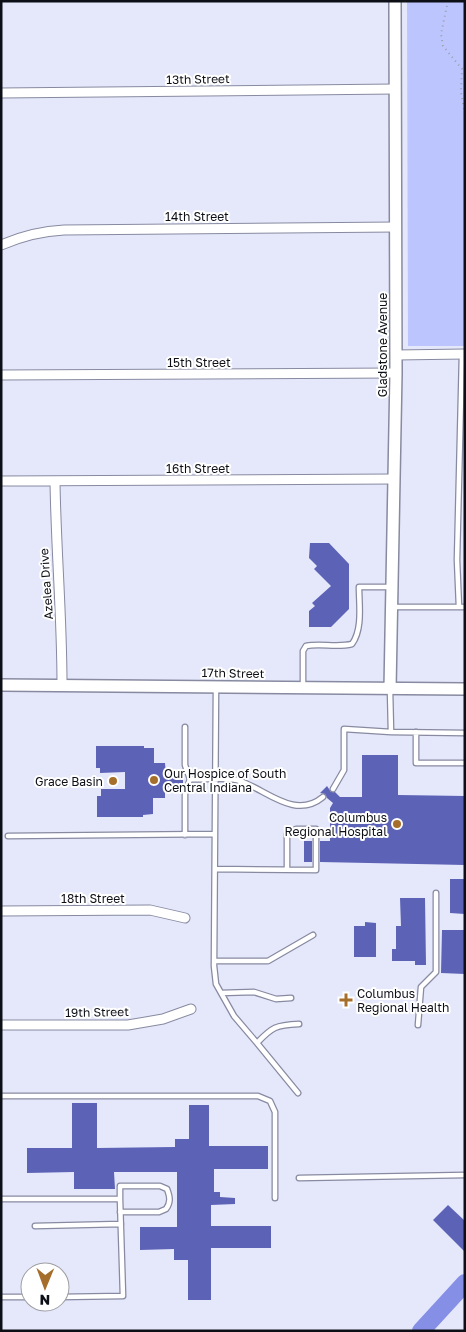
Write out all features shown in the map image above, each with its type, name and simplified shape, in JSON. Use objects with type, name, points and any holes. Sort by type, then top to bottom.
[{"type":"street","name":"Gladstone Avenue","points":[[390,688],[396,373],[395,1]]},
{"type":"street","name":"13th Street","points":[[1,93],[395,89]]},
{"type":"street","name":"14th Street","points":[[1,245],[42,231],[396,227]]},
{"type":"street","points":[[396,355],[463,354]]},
{"type":"street","name":"15th Street","points":[[1,375],[396,373]]},
{"type":"street","name":"16th Street","points":[[1,481],[394,479]]},
{"type":"street","name":"Azelea Drive","points":[[55,482],[62,635],[62,684]]},
{"type":"street","name":"17th Street","points":[[1,685],[62,684],[465,689]]},
{"type":"street","name":"18th Street","points":[[1,911],[150,910],[185,918]]},
{"type":"street","name":"19th Street","points":[[1,1025],[128,1025],[163,1019],[191,1009]]},
{"type":"lane","points":[[392,607],[462,607],[457,560],[463,354]]},
{"type":"lane","points":[[303,688],[303,651],[306,646],[314,644],[344,646],[352,644],[357,638],[358,630],[359,587],[392,587]]},
{"type":"lane","points":[[216,686],[214,961],[216,984],[234,1016],[298,1093]]},
{"type":"lane","points":[[390,688],[391,732]]},
{"type":"lane","points":[[185,728],[185,764],[190,779],[185,794],[185,835]]},
{"type":"lane","points":[[334,789],[344,770],[344,729],[465,733]]},
{"type":"lane","points":[[416,732],[416,762],[465,763]]},
{"type":"lane","points":[[190,779],[236,780],[283,802],[298,806],[316,803],[323,797]]},
{"type":"lane","points":[[215,869],[287,870],[316,870],[316,829],[296,830],[287,834],[287,870]]},
{"type":"lane","points":[[8,836],[215,834]]},
{"type":"lane","points":[[418,1025],[421,987],[436,972],[436,893]]},
{"type":"lane","points":[[214,961],[268,961],[313,934]]},
{"type":"lane","points":[[221,993],[254,992],[276,999],[291,998]]},
{"type":"lane","points":[[257,1043],[270,1029],[282,1024],[298,1024]]},
{"type":"lane","points":[[1,1096],[258,1096],[270,1102],[275,1112],[275,1198]]},
{"type":"lane","points":[[299,1178],[465,1175]]},
{"type":"lane","points":[[70,1297],[122,1296],[120,1224],[120,1212],[120,1199],[120,1186],[160,1186],[167,1189],[170,1195],[170,1203],[166,1209],[159,1212],[120,1212]]},
{"type":"lane","points":[[1,1199],[120,1199]]},
{"type":"lane","points":[[35,1226],[120,1224]]},
{"type":"lane","points":[[1,1297],[20,1297]]},
{"type":"path","points":[[448,1],[442,34],[443,46],[462,69],[461,92],[465,115]]},
{"type":"shaded area","points":[[407,1],[465,1],[465,346],[408,346]]},
{"type":"building","points":[[310,543],[329,543],[349,564],[349,609],[331,627],[309,627],[309,611],[315,606],[312,603],[331,586],[314,569],[317,566],[309,558]]},
{"type":"building","name":"Our Hospice of South Central Indiana","points":[[96,746],[144,746],[144,748],[154,748],[154,763],[165,763],[166,775],[183,775],[183,787],[165,787],[165,798],[153,798],[153,814],[143,815],[143,817],[97,817],[97,796],[101,796],[101,789],[125,789],[125,772],[100,773],[100,768],[96,768]]},
{"type":"building","name":"Columbus Regional Hospital","points":[[362,755],[398,755],[398,795],[465,796],[465,865],[320,862],[320,841],[330,841],[330,808],[333,803],[325,794],[320,793],[327,786],[331,792],[335,792],[340,797],[362,797]]},
{"type":"building","points":[[304,841],[312,841],[312,862],[304,862]]},
{"type":"building","points":[[450,879],[465,879],[465,914],[450,913]]},
{"type":"building","points":[[400,898],[425,898],[426,965],[415,965],[415,961],[392,961],[392,949],[396,949],[396,926],[401,926]]},
{"type":"building","points":[[365,922],[376,923],[376,957],[354,957],[354,926],[365,926]]},
{"type":"building","points":[[442,930],[465,930],[465,974],[441,973]]},
{"type":"building","points":[[72,1103],[97,1103],[97,1148],[175,1147],[175,1139],[189,1139],[189,1105],[209,1105],[209,1146],[268,1146],[268,1169],[214,1169],[214,1192],[220,1192],[220,1197],[235,1198],[235,1204],[211,1205],[211,1226],[271,1226],[271,1248],[211,1248],[211,1300],[188,1300],[188,1260],[174,1260],[174,1249],[140,1250],[140,1227],[177,1227],[177,1172],[114,1172],[115,1189],[74,1189],[74,1172],[27,1173],[27,1148],[72,1148]]},
{"type":"building","points":[[448,1205],[465,1221],[465,1252],[433,1220]]},
{"type":"waterway","points":[[421,1331],[465,1283]]},
{"type":"place","name":"Our Hospice of South Central Indiana","points":[[154,780]]},
{"type":"place","name":"Grace Basin","points":[[113,781]]},
{"type":"place","name":"Columbus Regional Hospital","points":[[397,824]]},
{"type":"place","name":"Columbus Regional Health","points":[[346,1000]]}]
